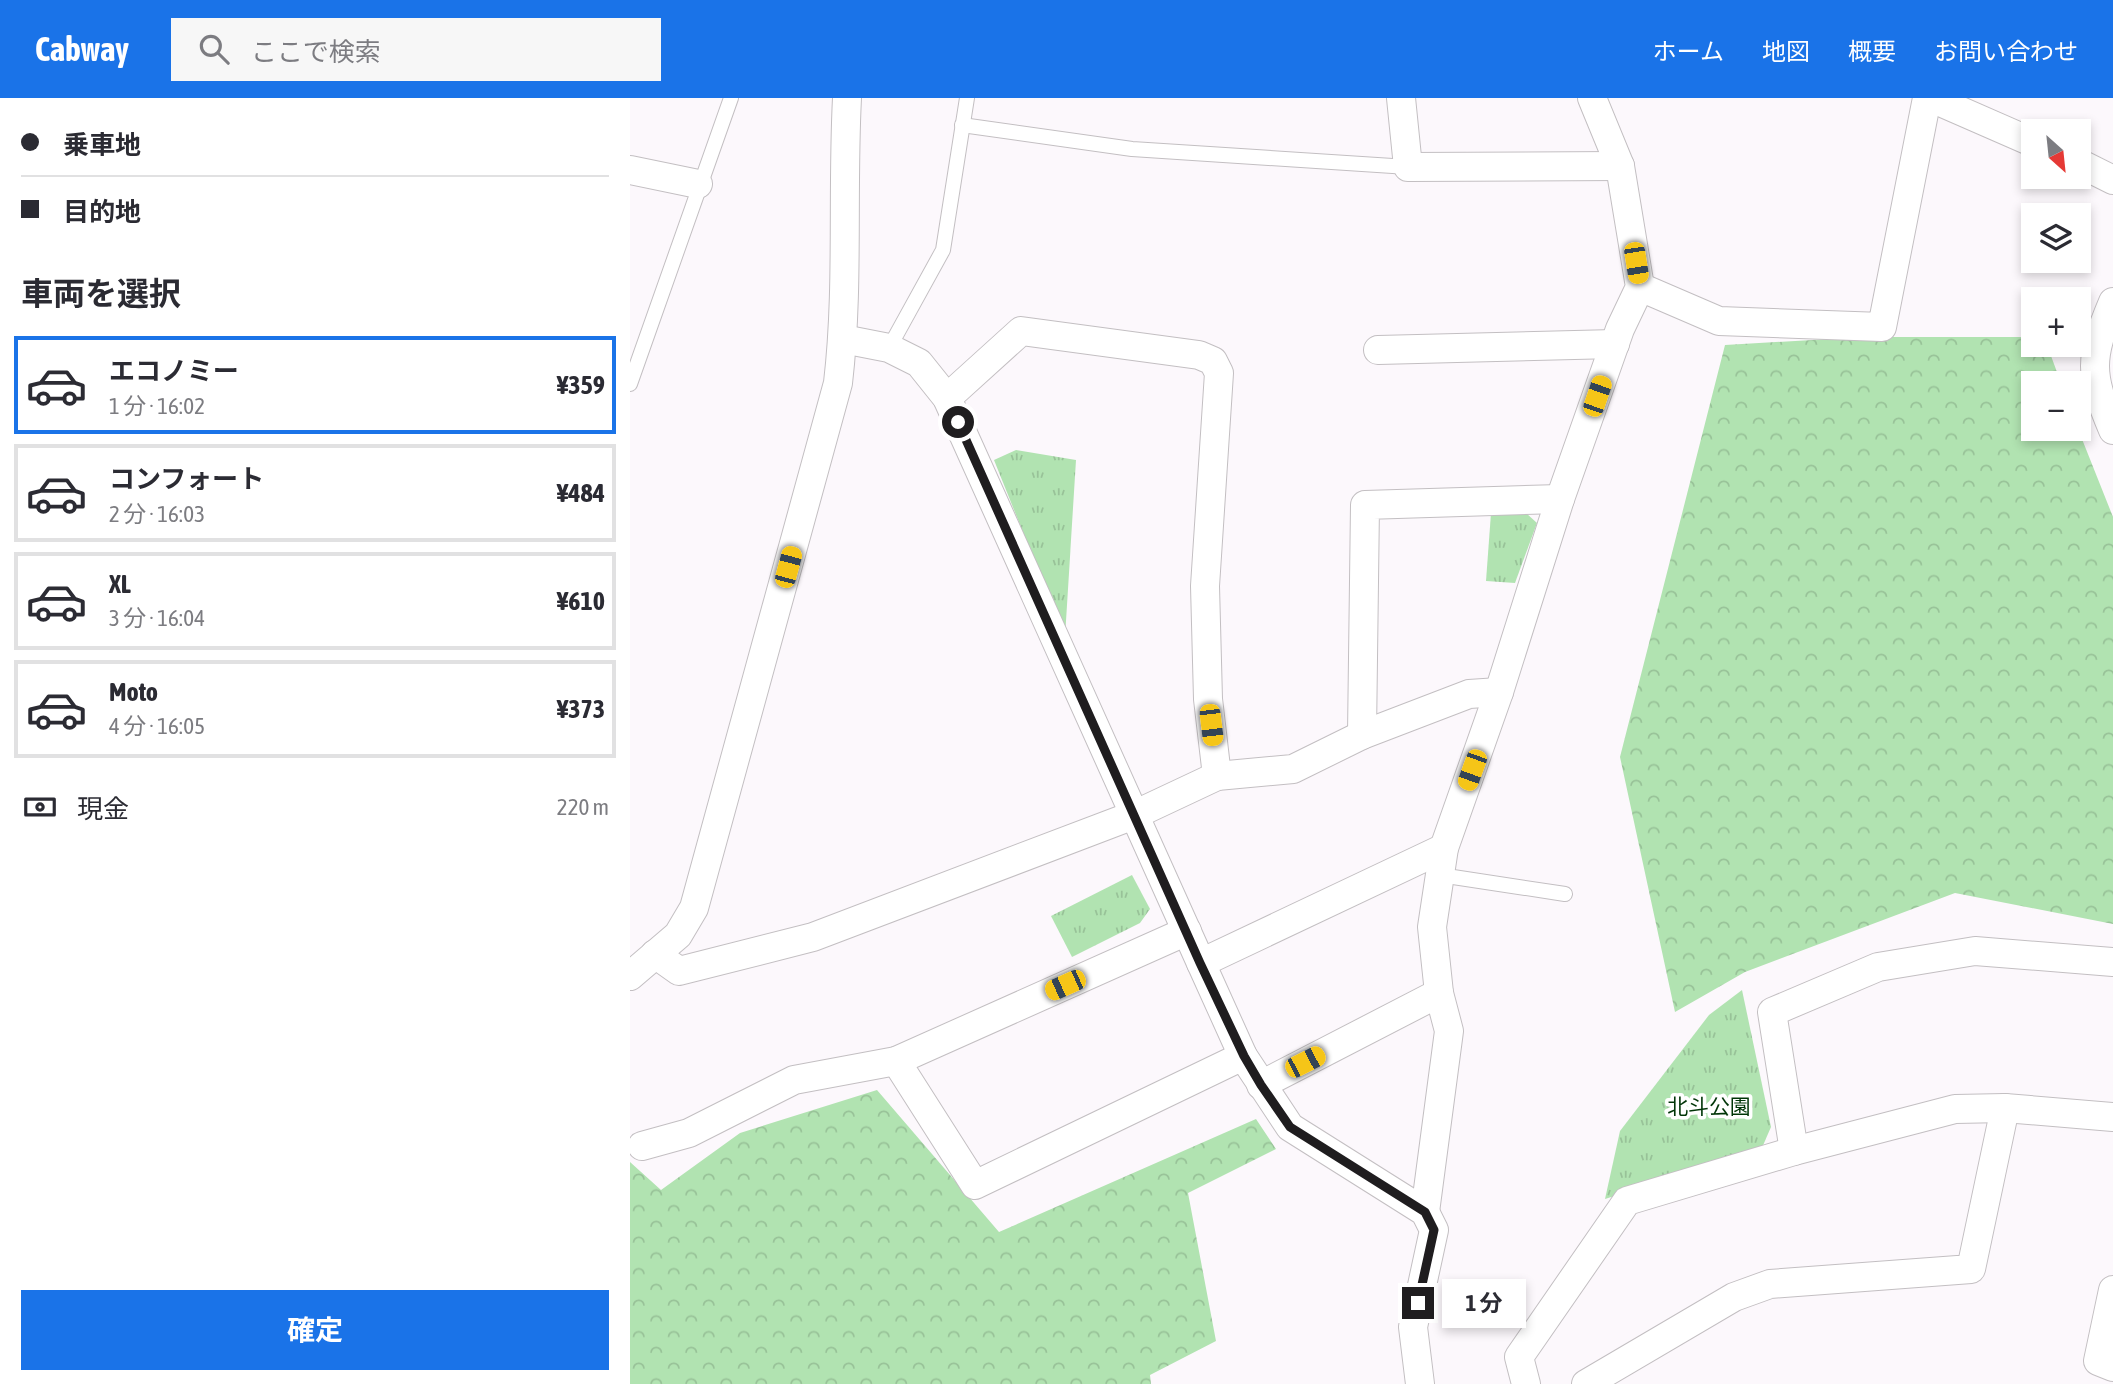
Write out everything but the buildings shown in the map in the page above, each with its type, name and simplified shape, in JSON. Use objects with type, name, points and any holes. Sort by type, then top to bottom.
[{"type":"street","points":[[630,976],[678,934],[694,908],[838,383],[843,339],[842,184],[847,98]]},
{"type":"street","points":[[1401,98],[1408,167],[1620,166]]},
{"type":"street","points":[[1425,1212],[1450,1031],[1439,993],[1432,927],[1442,862],[1560,499],[1615,344],[1640,287],[1620,166],[1592,98]]},
{"type":"street","points":[[1640,287],[1719,321],[1882,327],[1929,98],[2021,137]]},
{"type":"street","points":[[2091,169],[2113,180]]},
{"type":"street","points":[[630,170],[698,184]]},
{"type":"street","points":[[2113,302],[2096,344],[2096,388],[2113,430]]},
{"type":"street","points":[[947,398],[1021,331],[1199,355],[1213,361],[1219,373],[1205,586],[1208,699],[1217,776]]},
{"type":"street","points":[[843,339],[889,348],[919,363],[947,398],[1200,963],[1244,1056],[1261,1085],[1290,1127],[1425,1212],[1434,1230],[1413,1327],[1420,1384]]},
{"type":"street","points":[[1378,350],[1615,344]]},
{"type":"street","points":[[1362,735],[1365,505],[1560,499]]},
{"type":"street","points":[[655,954],[679,971],[813,937],[1134,815],[1217,776],[1293,769],[1362,735],[1469,694],[1499,692]]},
{"type":"street","points":[[1200,963],[1442,862]]},
{"type":"street","points":[[642,1146],[689,1133],[794,1080],[896,1061],[1187,931]]},
{"type":"street","points":[[1794,1151],[1772,1012],[1878,967],[1975,951],[2113,962]]},
{"type":"street","points":[[1261,1085],[1439,993]]},
{"type":"street","points":[[896,1061],[975,1185],[1244,1056]]},
{"type":"street","points":[[1586,1384],[1734,1297],[1770,1284],[1971,1269],[2005,1108]]},
{"type":"street","points":[[1526,1384],[1519,1357],[1627,1201],[1794,1151],[1955,1109],[2005,1108],[2113,1117]]},
{"type":"street","points":[[2113,1290],[2098,1361],[2113,1367]]},
{"type":"lane","points":[[630,384],[698,184],[731,98]]},
{"type":"lane","points":[[889,348],[943,250],[967,98]]},
{"type":"lane","points":[[962,125],[1132,149],[1408,167]]},
{"type":"lane","points":[[1442,862],[1565,894]]},
{"type":"green space","points":[[1864,337],[2021,337],[2021,357],[2051,357],[2057,371],[2021,371],[2021,441],[2083,441],[2113,517],[2113,924],[1955,893],[1745,972],[1675,1012],[1620,757],[1725,345]]},
{"type":"green space","points":[[1016,450],[1076,460],[1065,637],[994,460]]},
{"type":"green space","points":[[1491,513],[1526,513],[1537,523],[1515,583],[1486,581]]},
{"type":"green space","points":[[1132,875],[1150,909],[1140,923],[1072,957],[1051,916]]},
{"type":"green space","name":"北斗公園","points":[[1742,990],[1771,1127],[1761,1150],[1605,1199],[1620,1131],[1709,1015]]},
{"type":"green space","points":[[877,1090],[999,1232],[1256,1119],[1276,1149],[1188,1193],[1216,1341],[1150,1375],[1151,1384],[630,1384],[630,1162],[661,1190],[740,1133]]},
{"type":"route","points":[[958,422],[1200,963],[1244,1056],[1261,1085],[1290,1127],[1425,1212],[1434,1230],[1418,1303]]}]
